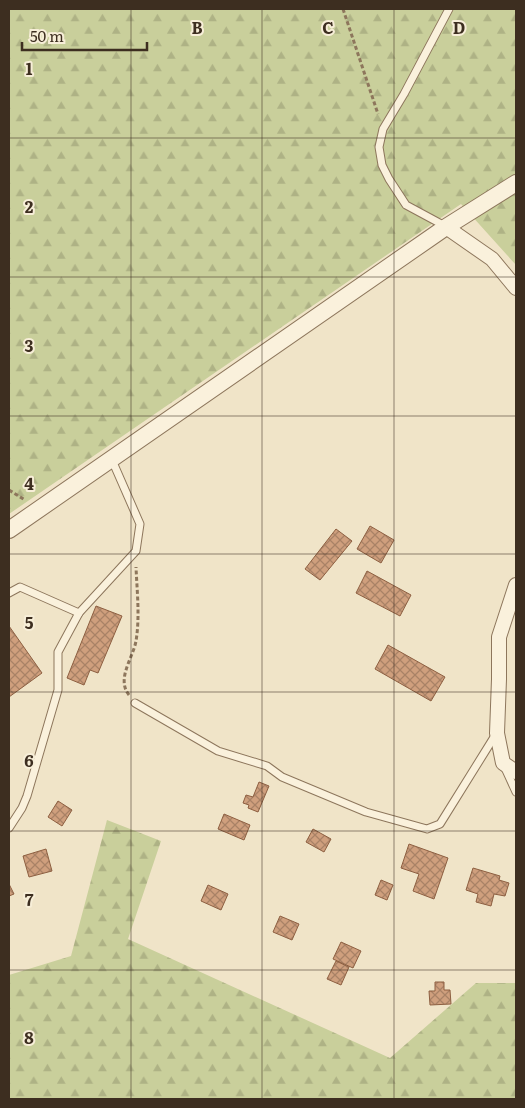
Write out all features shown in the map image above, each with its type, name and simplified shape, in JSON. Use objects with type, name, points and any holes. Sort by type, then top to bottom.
[{"type":"street","points":[[9,530],[446,227],[516,183]]},
{"type":"street","points":[[446,227],[492,259],[516,288]]},
{"type":"street","points":[[516,585],[499,637],[496,733],[503,762],[516,772]]},
{"type":"lane","points":[[446,227],[406,205],[382,165],[379,146],[383,129],[449,9]]},
{"type":"lane","points":[[9,828],[28,796],[58,690],[58,652],[78,613],[136,551],[140,524],[112,460]]},
{"type":"lane","points":[[9,593],[20,587],[78,613]]},
{"type":"lane","points":[[135,703],[218,751],[267,766],[282,777],[366,812],[427,829],[440,824],[496,733]]},
{"type":"lane","points":[[503,762],[516,792]]},
{"type":"path","points":[[343,9],[383,129]]},
{"type":"path","points":[[135,703],[126,691],[123,680],[136,641],[136,551]]},
{"type":"green space","points":[[9,9],[516,9],[516,265],[461,204],[9,514]]},
{"type":"green space","points":[[107,820],[161,841],[128,939],[390,1058],[476,983],[516,983],[516,1099],[9,1099],[9,975],[71,956]]},
{"type":"building","points":[[370,526],[394,540],[381,563],[357,549]]},
{"type":"building","points":[[336,529],[352,541],[320,580],[305,569]]},
{"type":"building","points":[[367,571],[411,595],[400,616],[356,593]]},
{"type":"building","points":[[96,606],[122,616],[98,673],[90,670],[84,685],[67,678]]},
{"type":"building","points":[[9,626],[42,673],[9,697]]},
{"type":"building","points":[[388,645],[445,677],[431,701],[375,669]]},
{"type":"building","points":[[259,782],[269,786],[258,812],[248,808],[249,805],[243,803],[246,795],[253,797]]},
{"type":"building","points":[[58,801],[72,810],[62,826],[48,817]]},
{"type":"building","points":[[224,814],[250,825],[244,840],[218,829]]},
{"type":"building","points":[[313,829],[331,839],[324,852],[306,842]]},
{"type":"building","points":[[409,844],[448,858],[434,899],[413,891],[419,874],[401,868]]},
{"type":"building","points":[[46,849],[52,871],[29,877],[23,856]]},
{"type":"building","points":[[473,868],[500,876],[499,880],[509,883],[505,896],[494,894],[491,906],[476,902],[478,894],[466,890]]},
{"type":"building","points":[[381,880],[393,885],[387,900],[375,895]]},
{"type":"building","points":[[9,884],[14,894],[9,896]]},
{"type":"building","points":[[208,885],[228,894],[221,910],[201,901]]},
{"type":"building","points":[[280,916],[299,924],[292,940],[273,932]]},
{"type":"building","points":[[341,942],[361,951],[353,968],[333,959]]},
{"type":"building","points":[[336,961],[349,967],[341,985],[327,979]]},
{"type":"building","points":[[435,982],[444,982],[444,990],[450,990],[451,1004],[430,1005],[429,991],[435,991]]}]
